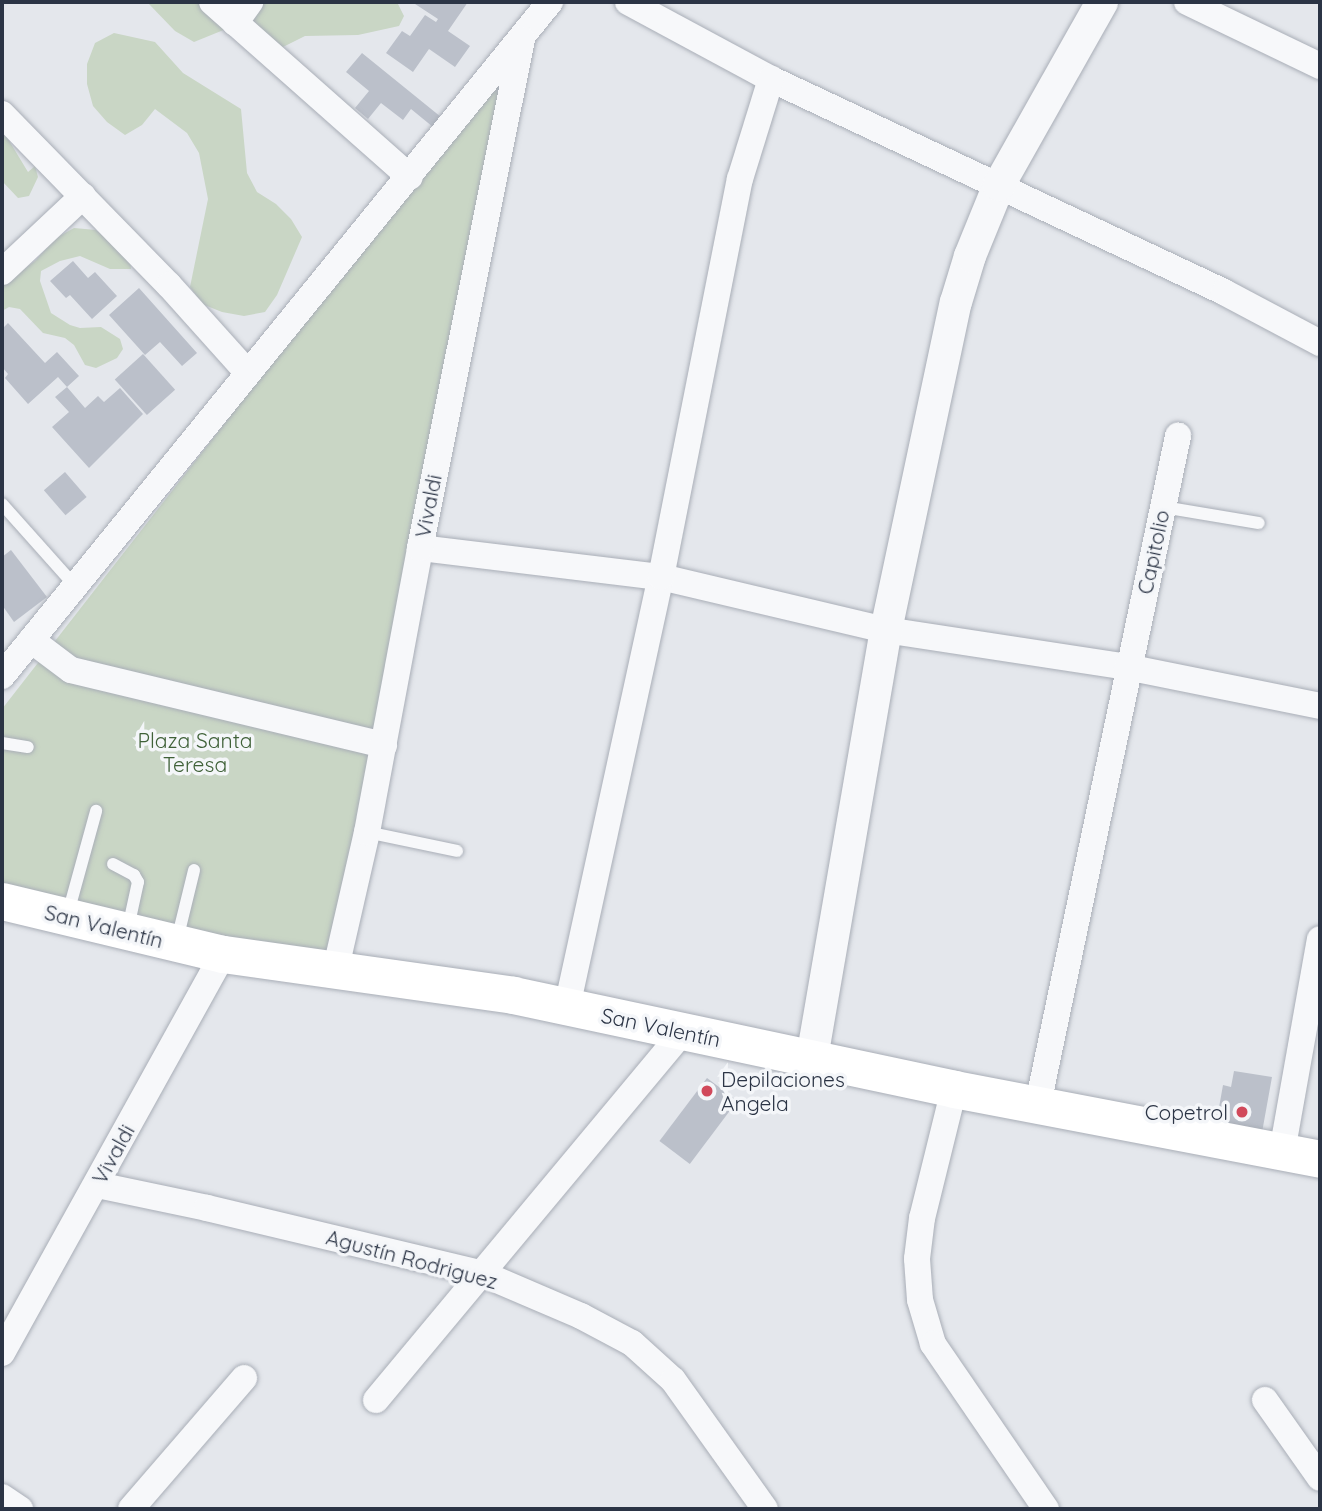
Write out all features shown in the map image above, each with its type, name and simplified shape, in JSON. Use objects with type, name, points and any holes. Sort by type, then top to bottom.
[{"type":"main road","name":"San Valentín","points":[[2,901],[223,954],[335,972],[513,995],[954,1089],[1320,1159]]},
{"type":"street","points":[[212,2],[242,12],[410,177]]},
{"type":"street","points":[[2,676],[550,2]]},
{"type":"street","points":[[628,2],[771,79],[1224,292],[1320,343]]},
{"type":"street","points":[[813,1058],[886,630],[956,302],[970,256],[999,185],[1102,2]]},
{"type":"street","points":[[1188,2],[1320,66]]},
{"type":"street","name":"Vivaldi","points":[[335,972],[367,832],[420,548],[522,39]]},
{"type":"street","points":[[567,1007],[661,577],[740,179],[771,79]]},
{"type":"street","points":[[2,114],[83,196],[248,373]]},
{"type":"street","points":[[2,272],[83,196]]},
{"type":"street","name":"Capitolio","points":[[1038,1104],[1127,667],[1178,436]]},
{"type":"street","points":[[420,548],[661,577],[886,630],[1127,667],[1320,706]]},
{"type":"street","points":[[31,640],[71,670],[384,745]]},
{"type":"street","points":[[1282,1152],[1320,939]]},
{"type":"street","name":"Vivaldi","points":[[2,1353],[223,954]]},
{"type":"street","points":[[376,1400],[683,1031]]},
{"type":"street","points":[[954,1089],[922,1218],[917,1259],[919,1300],[933,1344],[1046,1509]]},
{"type":"street","name":"Agustín Rodriguez","points":[[97,1185],[483,1273],[580,1316],[632,1343],[673,1380],[754,1505]]},
{"type":"street","points":[[131,1509],[244,1378]]},
{"type":"street","points":[[1265,1400],[1320,1478]]},
{"type":"street","points":[[2,1497],[20,1509]]},
{"type":"lane","points":[[2,504],[75,586]]},
{"type":"lane","points":[[1163,508],[1259,523]]},
{"type":"lane","points":[[2,743],[28,747]]},
{"type":"lane","points":[[67,917],[96,811]]},
{"type":"lane","points":[[367,832],[457,851]]},
{"type":"lane","points":[[113,864],[134,875],[138,882],[127,932]]},
{"type":"lane","points":[[176,944],[194,870]]},
{"type":"green space","points":[[147,2],[231,2],[226,29],[194,42],[175,31]]},
{"type":"green space","points":[[259,2],[397,2],[404,16],[399,26],[358,35],[305,36],[267,55],[250,14]]},
{"type":"green space","points":[[114,33],[155,42],[183,73],[241,109],[247,173],[257,192],[276,204],[291,219],[302,237],[277,295],[265,312],[244,316],[222,312],[202,304],[190,287],[208,199],[199,153],[187,133],[155,109],[142,125],[125,135],[107,122],[93,106],[87,84],[87,64],[95,43]]},
{"type":"green space","name":"Plaza Santa Teresa","points":[[507,61],[337,963],[2,896],[2,709]]},
{"type":"green space","points":[[2,129],[28,172],[35,166],[38,177],[29,196],[18,198],[2,181]]},
{"type":"green space","points":[[74,228],[96,230],[130,257],[131,269],[110,269],[80,256],[60,261],[41,271],[40,281],[51,313],[80,328],[101,327],[120,339],[123,349],[117,358],[96,368],[85,365],[74,345],[65,338],[43,333],[20,309],[9,307],[2,311],[2,285],[35,261],[56,238]]},
{"type":"building","points":[[412,2],[468,2],[448,31],[470,46],[455,67],[429,49],[413,72],[386,53],[402,31],[410,36],[425,15],[436,22],[438,19]]},
{"type":"building","points":[[362,53],[441,117],[433,127],[411,109],[403,120],[381,103],[368,119],[355,108],[369,91],[346,72]]},
{"type":"building","points":[[73,261],[88,278],[95,272],[117,296],[92,319],[70,295],[66,298],[50,281]]},
{"type":"building","points":[[139,288],[197,353],[182,366],[160,342],[145,355],[109,315]]},
{"type":"building","points":[[8,323],[45,363],[57,352],[79,376],[67,387],[58,377],[28,404],[5,378],[8,374],[2,367],[2,329]]},
{"type":"building","points":[[143,354],[175,390],[147,415],[115,379]]},
{"type":"building","points":[[67,387],[85,408],[98,396],[104,402],[120,388],[143,414],[89,468],[52,427],[69,412],[55,397]]},
{"type":"building","points":[[65,472],[87,497],[66,515],[44,490]]},
{"type":"building","points":[[11,550],[47,597],[14,622],[2,605],[2,557]]},
{"type":"building","name":"Copetrol","points":[[1234,1071],[1272,1077],[1261,1138],[1215,1130],[1223,1085],[1231,1087]]},
{"type":"building","points":[[707,1078],[737,1101],[690,1164],[659,1141]]},
{"type":"place","name":"Depilaciones Angela","points":[[707,1091]]},
{"type":"place","name":"Copetrol","points":[[1242,1112]]}]
